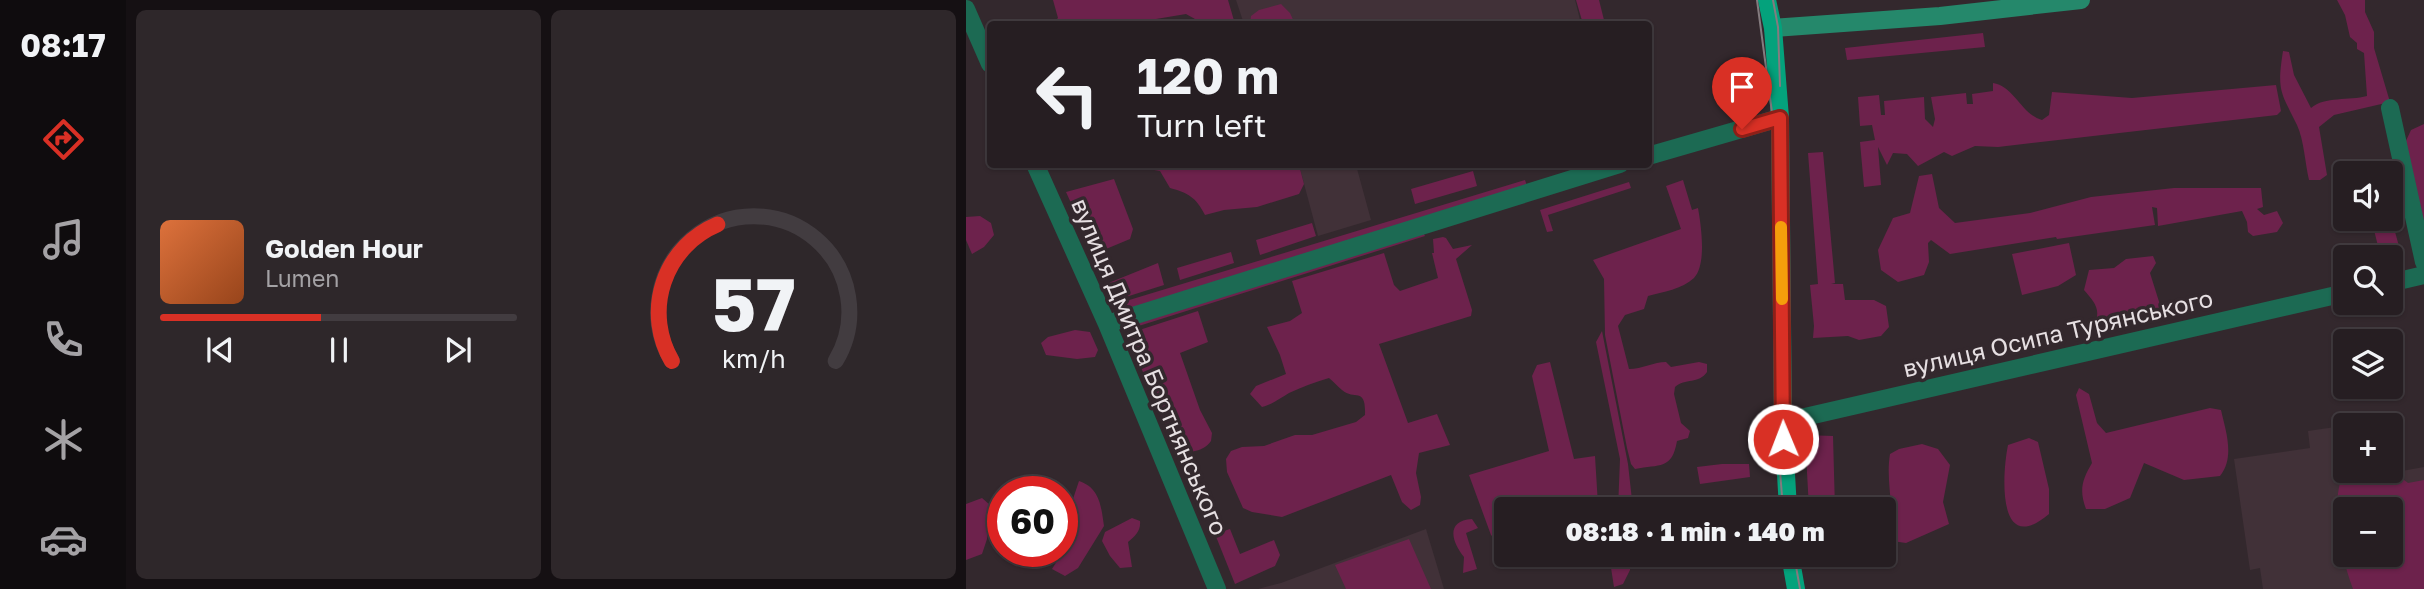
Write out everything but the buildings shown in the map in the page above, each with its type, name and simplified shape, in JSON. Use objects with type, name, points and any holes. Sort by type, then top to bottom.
[{"type":"main road","points":[[1767,0],[1773,28],[1780,118],[1783,422],[1786,497]]},
{"type":"main road","points":[[1773,28],[1940,16],[2081,0]]},
{"type":"main road","points":[[1792,567],[1796,589]]},
{"type":"street","points":[[966,9],[987,57]]},
{"type":"street","points":[[2390,108],[2424,262]]},
{"type":"street","points":[[1652,155],[1780,118]]},
{"type":"street","name":"вулиця Дмитра Бортнянського","points":[[1037,168],[1107,324],[1217,589]]},
{"type":"street","points":[[1107,324],[1607,168]]},
{"type":"street","points":[[2403,280],[2424,275]]},
{"type":"street","name":"вулиця Осипа Турянського","points":[[1783,422],[2333,296]]},
{"type":"shaded area","points":[[1053,0],[1228,0],[1234,21],[1199,21],[1186,14],[1144,21],[1055,21],[1058,18]]},
{"type":"shaded area","points":[[1236,0],[1575,0],[1580,21],[1243,21]]},
{"type":"shaded area","points":[[1576,0],[1599,0],[1604,21],[1582,21]]},
{"type":"shaded area","points":[[2337,0],[2365,0],[2365,12],[2374,32],[2374,48],[2390,102],[2334,115],[2319,127],[2327,175],[2320,180],[2309,180],[2299,131],[2281,90],[2283,51],[2289,52],[2294,75],[2311,108],[2330,100],[2367,96],[2364,53],[2357,49],[2357,43],[2350,37],[2345,15]]},
{"type":"shaded area","points":[[1281,4],[1294,21],[1250,21],[1251,16],[1259,10]]},
{"type":"shaded area","points":[[1983,33],[1985,47],[1847,60],[1845,48]]},
{"type":"shaded area","points":[[1993,83],[2007,89],[2029,113],[2042,120],[2049,115],[2052,92],[2132,98],[2276,85],[2281,111],[2277,115],[1998,147],[1975,146],[1952,156],[1944,152],[1918,166],[1907,154],[1893,153],[1887,165],[1878,147],[1881,185],[1864,187],[1860,142],[1875,140],[1872,125],[1860,126],[1858,97],[1879,95],[1881,115],[1885,115],[1884,101],[1924,97],[1925,119],[1933,127],[1935,119],[1931,97],[1966,93],[1967,104],[1973,104],[1972,94],[1993,91]]},
{"type":"shaded area","points":[[2424,124],[2424,222],[2405,143],[2411,130]]},
{"type":"shaded area","points":[[1823,152],[1835,283],[1831,284],[1843,284],[1845,300],[1874,300],[1886,306],[1889,327],[1881,336],[1859,340],[1848,336],[1813,338],[1810,285],[1818,284],[1808,153]]},
{"type":"shaded area","points":[[1142,168],[1300,168],[1304,184],[1299,194],[1257,207],[1205,215],[1191,197],[1170,188],[1160,171]]},
{"type":"shaded area","points":[[1300,168],[1357,168],[1371,220],[1318,236]]},
{"type":"shaded area","points":[[1473,171],[1477,186],[1415,204],[1411,189]]},
{"type":"shaded area","points":[[1932,174],[1939,208],[1955,223],[2030,213],[2091,197],[2174,188],[2261,188],[2263,207],[2257,209],[2264,215],[2277,211],[2283,223],[2277,232],[2253,236],[2248,232],[2242,211],[2158,226],[2157,208],[2152,207],[2155,225],[1950,254],[1931,240],[1928,243],[1929,262],[1924,275],[1898,282],[1881,270],[1878,250],[1893,218],[1910,213],[1919,176]]},
{"type":"shaded area","points":[[1114,179],[1133,229],[1130,239],[1094,254],[1066,192]]},
{"type":"shaded area","points":[[1525,180],[1529,192],[1420,227],[1425,236],[1126,330],[1116,304]]},
{"type":"shaded area","points":[[1683,180],[1692,210],[1698,208],[1702,254],[1698,272],[1684,285],[1648,296],[1644,309],[1625,315],[1618,326],[1629,369],[1661,362],[1666,362],[1671,367],[1699,362],[1707,364],[1707,372],[1700,378],[1675,387],[1674,394],[1681,423],[1690,431],[1688,438],[1677,441],[1672,457],[1664,464],[1635,469],[1627,448],[1605,335],[1604,279],[1593,260],[1681,229],[1666,186]]},
{"type":"shaded area","points":[[1629,182],[1631,188],[1548,215],[1553,231],[1547,232],[1540,210]]},
{"type":"shaded area","points":[[980,216],[991,223],[994,235],[984,247],[972,254],[966,240],[966,217]]},
{"type":"shaded area","points":[[1312,223],[1316,236],[1260,255],[1256,240]]},
{"type":"shaded area","points":[[2374,231],[2395,231],[2399,245],[2378,245]]},
{"type":"shaded area","points":[[1443,237],[1453,249],[1472,245],[1456,259],[1472,310],[1471,316],[1379,344],[1408,423],[1437,414],[1450,445],[1419,453],[1416,473],[1420,505],[1411,510],[1402,502],[1391,475],[1282,517],[1243,508],[1227,472],[1226,459],[1231,451],[1242,447],[1264,446],[1295,435],[1312,435],[1356,422],[1365,415],[1362,397],[1347,393],[1329,378],[1262,407],[1250,394],[1256,386],[1286,374],[1267,327],[1290,321],[1302,313],[1292,281],[1384,253],[1394,285],[1400,291],[1438,278],[1432,253],[1433,239]]},
{"type":"shaded area","points":[[2069,243],[2076,275],[2058,286],[2022,295],[2012,254]]},
{"type":"shaded area","points":[[1231,252],[1234,263],[1180,280],[1177,268]]},
{"type":"shaded area","points":[[2153,256],[2156,263],[2150,273],[2161,308],[2094,325],[2097,310],[2084,290],[2089,270],[2114,268],[2126,259]]},
{"type":"shaded area","points":[[1158,263],[1164,285],[1113,301],[1106,284]]},
{"type":"shaded area","points":[[1198,311],[1208,342],[1180,353],[1200,410],[1212,433],[1211,441],[1200,449],[1178,456],[1127,334]]},
{"type":"shaded area","points":[[1075,330],[1090,332],[1098,350],[1095,357],[1077,359],[1046,355],[1041,343],[1048,337]]},
{"type":"shaded area","points":[[1602,331],[1628,464],[1632,497],[1618,497],[1620,459],[1596,342]]},
{"type":"shaded area","points":[[1550,362],[1574,459],[1595,456],[1598,497],[1494,497],[1494,538],[1469,475],[1549,451],[1532,376],[1537,365]]},
{"type":"shaded area","points":[[2079,388],[2089,394],[2097,423],[2106,433],[2210,408],[2221,410],[2228,444],[2225,469],[2220,476],[2184,480],[2144,463],[2130,498],[2105,509],[2086,509],[2083,485],[2092,463],[2076,395]]},
{"type":"shaded area","points":[[2333,428],[2333,483],[2403,483],[2403,471],[2424,467],[2424,584],[2406,589],[2263,589],[2260,568],[2250,570],[2234,459],[2310,448],[2308,431]]},
{"type":"shaded area","points":[[1805,435],[1833,436],[1835,497],[1808,497]]},
{"type":"shaded area","points":[[2029,438],[2038,442],[2049,489],[2049,514],[2032,525],[2020,526],[2012,519],[2007,507],[2006,458],[2008,445]]},
{"type":"shaded area","points":[[1922,444],[1938,449],[1950,465],[1943,502],[1949,524],[1906,543],[1896,542],[1896,497],[1890,497],[1890,454]]},
{"type":"shaded area","points":[[1749,464],[1750,477],[1700,484],[1697,467]]},
{"type":"shaded area","points":[[2403,479],[2408,483],[2424,480],[2424,589],[2353,589],[2346,567],[2403,567],[2403,497],[2338,497],[2340,483],[2403,483]]},
{"type":"shaded area","points":[[1079,481],[1086,484],[1095,493],[1104,526],[1078,568],[1065,576],[1052,569],[1078,567]]},
{"type":"shaded area","points":[[982,498],[987,502],[987,539],[982,554],[966,560],[966,504]]},
{"type":"shaded area","points":[[1132,518],[1140,521],[1140,528],[1128,542],[1132,567],[1120,568],[1102,541],[1105,532]]},
{"type":"shaded area","points":[[1472,519],[1478,528],[1466,533],[1477,569],[1463,573],[1464,557],[1456,545],[1453,533],[1458,524]]},
{"type":"shaded area","points":[[1230,529],[1240,554],[1274,540],[1280,555],[1275,566],[1235,584],[1215,534]]},
{"type":"shaded area","points":[[1426,529],[1444,589],[1258,589],[1281,583]]},
{"type":"shaded area","points":[[1409,539],[1431,589],[1346,589],[1335,565]]},
{"type":"shaded area","points":[[1611,567],[1630,567],[1623,584],[1614,587]]},
{"type":"tram line","points":[[1757,0],[1773,120],[1779,458],[1782,497]]},
{"type":"tram line","points":[[1773,0],[1778,27],[1780,86]]},
{"type":"tram line","points":[[1796,567],[1800,589]]},
{"type":"slow traffic","points":[[1781,227],[1782,299]]},
{"type":"route","points":[[1742,129],[1780,118],[1783,439]]}]
